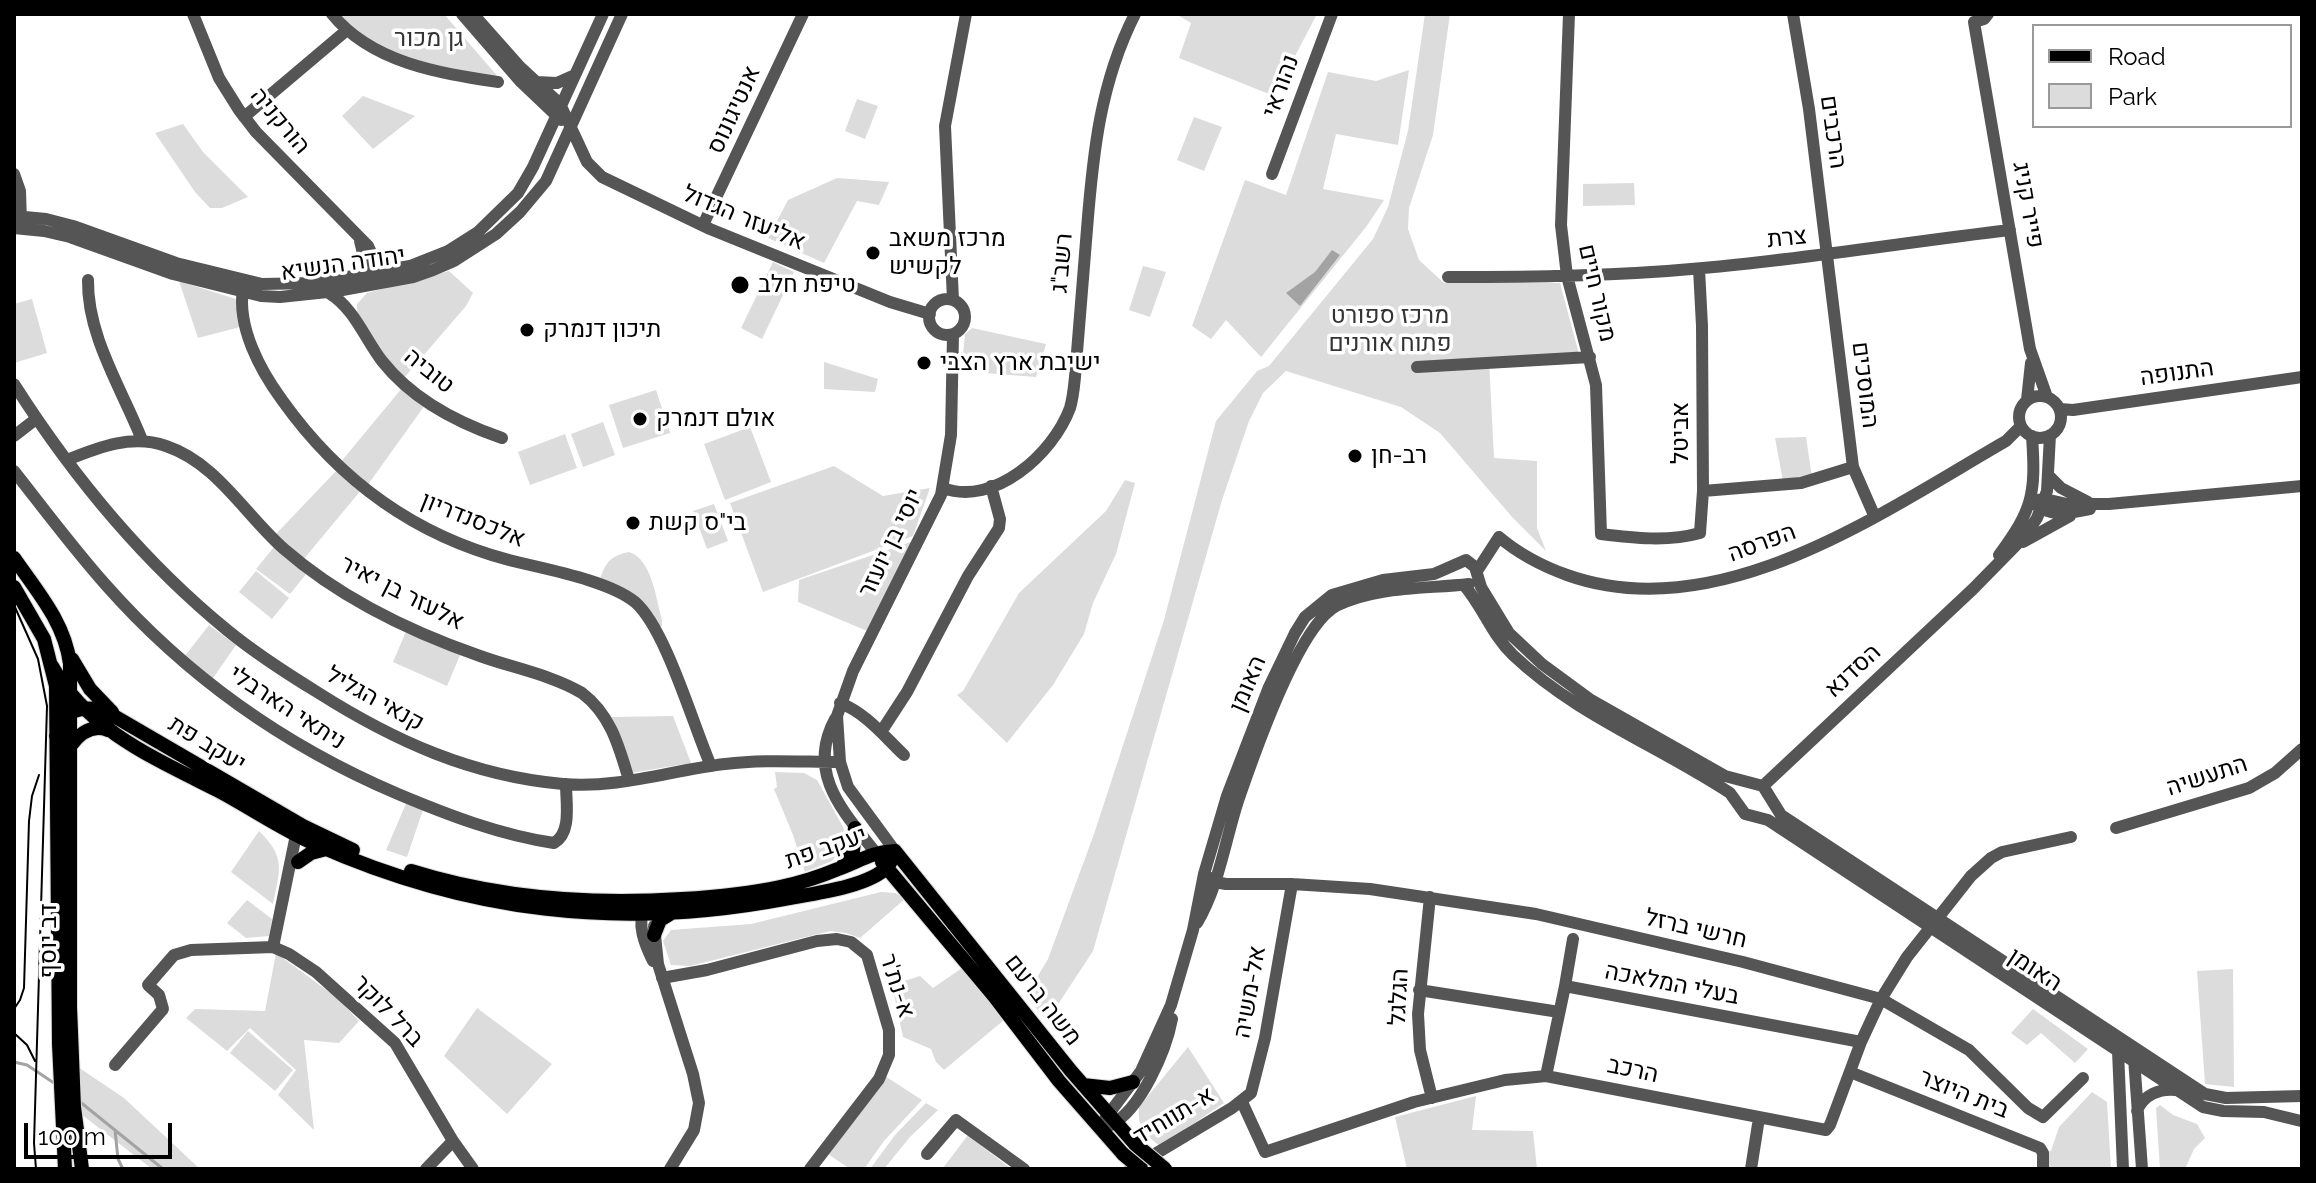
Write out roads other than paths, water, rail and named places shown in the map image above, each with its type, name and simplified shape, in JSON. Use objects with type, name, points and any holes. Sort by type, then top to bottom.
[{"type":"main road","points":[[14,558],[49,609],[68,651],[92,692],[118,717]]},
{"type":"main road","name":"יעקב פת","points":[[14,587],[40,630],[52,666],[56,686],[56,736]]},
{"type":"main road","points":[[68,651],[71,694]]},
{"type":"main road","name":"יעקב פת","points":[[52,666],[71,694],[77,710],[173,769],[301,833],[476,889],[519,897],[560,900],[647,909],[673,912],[762,903],[827,892],[860,882],[887,868],[895,851],[875,852],[841,868],[776,888],[647,909],[559,912],[477,900],[406,880],[326,849],[301,833],[118,717],[99,709],[77,710]]},
{"type":"main road","points":[[56,736],[60,722],[77,710]]},
{"type":"main road","name":"דב יוסף","points":[[66,1051],[71,745],[77,710]]},
{"type":"main road","points":[[71,745],[88,730],[100,727],[108,730]]},
{"type":"main road","name":"דב יוסף","points":[[56,736],[66,1051],[65,1169]]},
{"type":"main road","points":[[841,868],[853,851],[855,828]]},
{"type":"main road","points":[[298,862],[309,854],[326,849]]},
{"type":"main road","name":"משה ברעם","points":[[895,851],[1101,1129],[1141,1169]]},
{"type":"main road","name":"משה ברעם","points":[[875,852],[902,887],[999,991]]},
{"type":"main road","points":[[860,882],[879,881],[902,887]]},
{"type":"main road","points":[[654,935],[660,920],[673,912]]},
{"type":"main road","name":"משה ברעם","points":[[1042,1047],[1083,1085],[1135,1144],[1165,1169]]},
{"type":"main road","points":[[1083,1085],[1110,1088],[1133,1082]]},
{"type":"main road","name":"דב יוסף","points":[[67,1106],[82,1169]]},
{"type":"street","name":"הורקניה","points":[[193,14],[219,78],[244,117],[359,239],[371,279]]},
{"type":"street","points":[[332,14],[368,45],[411,65],[498,82]]},
{"type":"street","points":[[462,14],[521,82],[558,111]]},
{"type":"street","points":[[473,14],[536,82],[558,111]]},
{"type":"street","name":"יהודה הנשיא","points":[[18,222],[73,226],[243,287],[280,297],[329,293],[429,259],[448,251],[489,223],[524,183],[603,14]]},
{"type":"street","name":"יהודה הנשיא","points":[[243,287],[371,279],[433,270],[454,261],[496,234],[533,198],[558,159],[622,14]]},
{"type":"street","name":"אנטיגונוס","points":[[703,225],[803,14]]},
{"type":"street","points":[[953,300],[945,126],[966,14]]},
{"type":"street","name":"רשב\"ג","points":[[943,488],[971,493],[1029,466],[1052,440],[1069,409],[1075,377],[1098,122],[1109,74],[1135,14]]},
{"type":"street","name":"נהוראי","points":[[1272,174],[1332,14]]},
{"type":"street","name":"מקור חיים","points":[[1569,14],[1561,225],[1567,276],[1596,385],[1601,534],[1635,538],[1685,537],[1700,533],[1703,491]]},
{"type":"street","name":"הרכבים","points":[[1793,14],[1809,109],[1827,256]]},
{"type":"street","points":[[1968,18],[1984,19],[1988,14]]},
{"type":"street","name":"פייר קניג","points":[[1968,18],[2030,349],[2047,397]]},
{"type":"street","points":[[244,117],[347,30]]},
{"type":"street","points":[[536,82],[558,83],[575,75]]},
{"type":"street","name":"אליעזר הגדול","points":[[558,111],[570,126],[592,170],[613,185],[890,302],[930,314]]},
{"type":"street","points":[[558,159],[575,154],[587,162]]},
{"type":"street","points":[[14,174],[20,191],[18,222]]},
{"type":"street","name":"צרת","points":[[1448,277],[1567,276],[1699,269],[1827,256],[2010,230]]},
{"type":"street","name":"המוסכים","points":[[1827,256],[1853,467],[1874,515]]},
{"type":"street","name":"אביטל","points":[[1699,269],[1703,491],[1801,483],[1853,467]]},
{"type":"street","points":[[350,312],[352,301],[371,279]]},
{"type":"street","points":[[88,280],[92,321],[142,440]]},
{"type":"street","name":"אלכסנדריון","points":[[243,287],[247,331],[257,359],[274,390],[317,446],[386,506],[431,531],[501,558],[620,592],[644,612],[661,639],[711,766]]},
{"type":"street","name":"טוביה","points":[[329,293],[350,312],[384,363],[410,389],[440,410],[502,438]]},
{"type":"street","points":[[953,300],[963,307],[965,320],[961,329],[953,334],[941,334],[935,331],[930,314],[936,303],[953,300]]},
{"type":"street","name":"יוסי בן יועזר","points":[[875,852],[834,799],[826,775],[829,731],[943,488],[953,415],[953,334]]},
{"type":"street","name":"פייר קניג","points":[[2027,400],[2030,349]]},
{"type":"street","points":[[1417,367],[1590,357]]},
{"type":"street","name":"התנופה","points":[[2060,409],[2073,410],[2302,377]]},
{"type":"street","name":"קנאי הגליל","points":[[14,384],[36,419],[114,518],[195,603],[230,633],[304,684],[366,722],[435,755],[493,773],[566,784],[629,780],[753,761],[840,762]]},
{"type":"street","points":[[2047,397],[2060,409],[2059,424],[2050,435],[2032,436],[2021,426],[2019,412],[2027,400],[2047,397]]},
{"type":"street","points":[[14,436],[36,419]]},
{"type":"street","name":"הפרסה","points":[[1499,537],[1525,556],[1575,578],[1620,588],[1667,588],[1719,582],[1821,544],[2006,441],[2021,426]]},
{"type":"street","points":[[2039,503],[2050,477],[2050,435]]},
{"type":"street","points":[[2032,436],[2039,503]]},
{"type":"street","name":"אלעזר בן יאיר","points":[[67,460],[105,446],[142,440],[169,447],[205,467],[284,550],[361,602],[421,633],[582,693],[593,701],[608,722],[629,780]]},
{"type":"street","name":"ניתאי הארבלי","points":[[14,471],[106,585],[180,659],[237,706],[322,759],[464,820],[554,843],[561,839],[565,829],[566,784]]},
{"type":"street","points":[[2050,477],[2072,494],[2102,504]]},
{"type":"street","points":[[881,732],[907,692],[968,576],[999,528],[1000,519],[991,486]]},
{"type":"street","points":[[2039,503],[2102,504],[2302,486]]},
{"type":"street","points":[[2039,503],[2059,514],[2102,504]]},
{"type":"street","name":"הסדנא","points":[[1757,784],[2017,546],[2033,526],[2039,503]]},
{"type":"street","name":"הסדנא","points":[[1973,589],[2039,503]]},
{"type":"street","points":[[2017,546],[2079,511]]},
{"type":"street","points":[[1499,537],[1471,582],[1462,584],[1452,575],[1452,568],[1499,537]]},
{"type":"street","points":[[1461,561],[1473,563],[1509,633],[1551,671],[1591,700],[1725,776],[1757,784]]},
{"type":"street","name":"האומן","points":[[1212,876],[1227,796],[1269,687],[1305,617],[1332,595],[1351,588],[1383,580],[1434,574],[1461,561]]},
{"type":"street","name":"האומן","points":[[1112,1118],[1152,1048],[1176,990],[1193,930],[1238,800],[1270,718],[1314,625],[1337,606],[1355,599],[1385,592],[1462,584],[1478,602],[1500,640],[1535,673],[1585,710],[1730,793],[1745,814],[1768,820],[2211,1096],[2302,1097]]},
{"type":"street","points":[[838,710],[852,707],[904,755]]},
{"type":"street","name":"יוסי בן יועזר","points":[[838,710],[840,762],[844,778],[853,796],[895,851]]},
{"type":"street","name":"התעשיה","points":[[2116,828],[2249,788],[2275,773],[2302,749]]},
{"type":"street","points":[[1738,806],[1741,790],[1757,784]]},
{"type":"street","name":"האומן","points":[[1757,784],[1771,798],[1781,815],[1934,922],[1964,950],[2210,1110],[2264,1112],[2302,1122]]},
{"type":"street","points":[[1757,817],[1768,810],[1771,798]]},
{"type":"street","points":[[288,879],[298,862],[301,833]]},
{"type":"street","points":[[115,1065],[163,1009],[159,995],[148,985],[174,955],[191,950],[273,947],[289,861],[301,833]]},
{"type":"street","points":[[1934,922],[1971,876],[1991,858],[2019,847],[2071,837]]},
{"type":"street","name":"חרשי ברזל","points":[[1212,876],[1242,883],[1370,889],[1536,914],[1743,962],[1881,999],[1969,1050],[2028,1108],[2043,1117],[2083,1078]]},
{"type":"street","name":"אל-משיה","points":[[1242,1102],[1254,1086],[1262,1054],[1292,884]]},
{"type":"street","name":"הגלגל","points":[[1430,897],[1419,990],[1420,1050],[1432,1098]]},
{"type":"street","points":[[647,909],[662,978],[693,1074],[699,1103],[694,1130],[670,1169]]},
{"type":"street","points":[[647,909],[647,947],[662,978]]},
{"type":"street","name":"הרכב","points":[[1242,1102],[1265,1152],[1359,1118],[1432,1098],[1505,1080],[1546,1076],[1826,1130],[1881,999],[1934,922]]},
{"type":"street","name":"א-נת'ר","points":[[662,978],[707,970],[817,941],[837,939],[851,942],[867,955],[889,1030],[889,1055],[879,1079],[810,1169]]},
{"type":"street","points":[[1546,1076],[1573,939]]},
{"type":"street","points":[[1907,957],[1922,946],[1941,941],[1964,950]]},
{"type":"street","name":"ברל לוקר","points":[[273,947],[316,972],[395,1043],[473,1169]]},
{"type":"street","name":"בעלי המלאכה","points":[[1565,986],[1861,1042]]},
{"type":"street","name":"האומן","points":[[1112,1118],[1155,1071],[1170,1029],[1176,990]]},
{"type":"street","points":[[1419,990],[1559,1012]]},
{"type":"street","points":[[2133,1046],[2142,1169]]},
{"type":"street","points":[[2118,1051],[2123,1169]]},
{"type":"street","name":"בית היוצר","points":[[1850,1072],[2042,1149],[2043,1169]]},
{"type":"street","points":[[2137,1111],[2142,1101],[2154,1093],[2178,1090]]},
{"type":"street","points":[[2302,1097],[2298,1111],[2302,1122]]},
{"type":"street","name":"א-תווחיד","points":[[1130,1169],[1242,1102]]},
{"type":"street","points":[[1101,1129],[1112,1118]]},
{"type":"street","points":[[1751,1169],[1759,1118]]},
{"type":"street","points":[[927,1154],[956,1120],[1024,1169]]},
{"type":"street","points":[[426,1169],[453,1141]]},
{"type":"waterway","points":[[14,1062],[27,1065],[57,1085]]},
{"type":"waterway","points":[[79,1101],[163,1169]]},
{"type":"waterway","points":[[115,1130],[118,1159],[123,1169]]},
{"type":"tram line","points":[[14,605],[38,659],[47,706],[34,1143],[36,1169]]},
{"type":"tram line","points":[[14,1009],[24,988],[29,821],[39,775]]},
{"type":"tram line","points":[[14,1033],[27,1045],[35,1061]]},
{"type":"place","name":"מרכז משאב לקשיש","points":[[873,253]]},
{"type":"place","name":"טיפת חלב","points":[[740,285]]},
{"type":"place","name":"תיכון דנמרק","points":[[527,330]]},
{"type":"place","name":"ישיבת ארץ הצבי","points":[[924,363]]},
{"type":"place","name":"אולם דנמרק","points":[[640,419]]},
{"type":"place","name":"רב-חן","points":[[1355,456]]},
{"type":"place","name":"בי\"ס קשת","points":[[633,523]]},
{"type":"park label","name":"גן מכור","points":[[429,39]]},
{"type":"park label","name":"מרכז ספורט פתוח אורנים","points":[[1390,330]]}]
